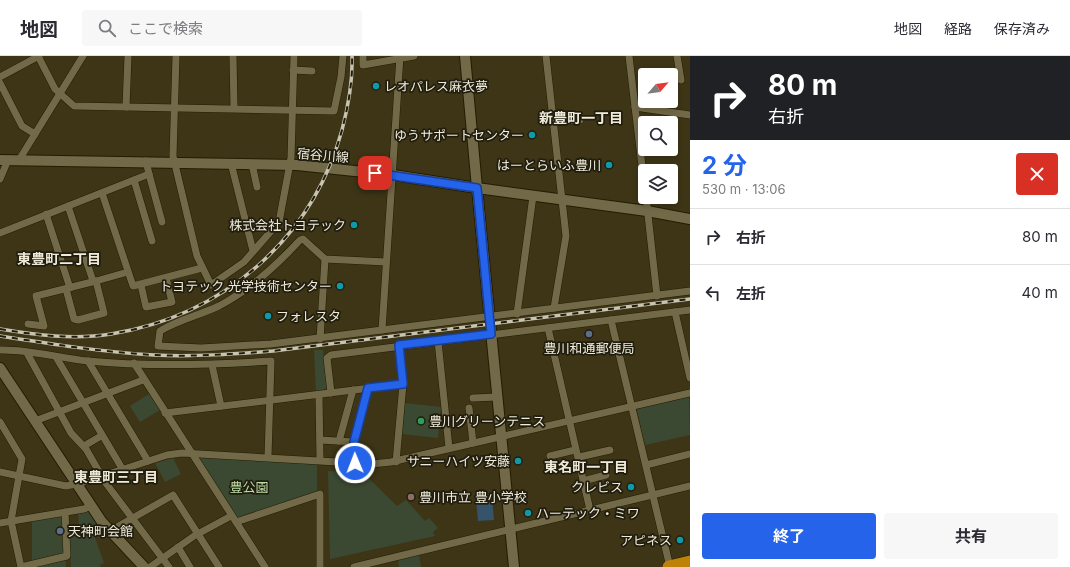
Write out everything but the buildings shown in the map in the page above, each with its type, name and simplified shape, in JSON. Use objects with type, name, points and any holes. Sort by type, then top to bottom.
[{"type":"highway","points":[[669,567],[690,562]]},
{"type":"main road","points":[[465,56],[514,567]]},
{"type":"main road","name":"宿谷川線","points":[[4,160],[146,161],[290,165],[392,175],[647,211],[690,219]]},
{"type":"main road","points":[[1,372],[91,506],[110,531],[144,567]]},
{"type":"street","points":[[0,77],[38,56],[55,89],[74,106],[334,111],[341,77],[343,56]]},
{"type":"street","points":[[19,160],[84,56]]},
{"type":"street","points":[[126,107],[128,56]]},
{"type":"street","points":[[176,56],[173,156],[197,256],[211,285],[244,262],[279,222],[290,165],[294,56]]},
{"type":"street","points":[[233,56],[234,108]]},
{"type":"street","points":[[363,56],[363,65],[400,57],[414,56]]},
{"type":"street","points":[[546,56],[566,236],[554,308]]},
{"type":"street","points":[[629,56],[642,164]]},
{"type":"street","points":[[677,56],[681,80]]},
{"type":"street","points":[[382,330],[400,57]]},
{"type":"street","points":[[293,70],[312,71]]},
{"type":"street","points":[[0,83],[22,126],[35,134]]},
{"type":"street","points":[[635,106],[690,115]]},
{"type":"street","points":[[554,122],[580,120]]},
{"type":"street","points":[[0,179],[4,160]]},
{"type":"street","points":[[146,161],[162,222]]},
{"type":"street","points":[[231,163],[254,252]]},
{"type":"street","points":[[252,164],[257,187]]},
{"type":"street","points":[[0,233],[149,174]]},
{"type":"street","points":[[134,180],[152,241]]},
{"type":"street","points":[[102,193],[133,286],[202,268]]},
{"type":"street","points":[[518,314],[533,196]]},
{"type":"street","points":[[646,204],[657,296]]},
{"type":"street","points":[[46,214],[68,289],[74,319],[78,320],[104,313],[68,206]]},
{"type":"street","points":[[386,262],[325,259],[304,239],[300,240],[268,272],[236,296],[209,311],[160,331],[158,346],[209,347],[271,344],[320,339],[690,291]]},
{"type":"street","points":[[320,339],[325,259]]},
{"type":"street","points":[[28,324],[44,326],[36,296],[68,289],[128,272]]},
{"type":"street","points":[[141,285],[146,307],[172,302],[166,278]]},
{"type":"street","points":[[332,393],[327,358],[331,355],[399,345],[690,310]]},
{"type":"street","points":[[675,312],[690,378]]},
{"type":"street","points":[[611,320],[669,567]]},
{"type":"street","points":[[548,328],[590,510]]},
{"type":"street","points":[[438,341],[449,448]]},
{"type":"street","points":[[396,462],[403,384],[399,345]]},
{"type":"street","points":[[0,350],[88,361],[134,363],[212,365],[271,361],[268,456]]},
{"type":"street","points":[[27,353],[71,434],[84,446],[101,476],[169,567]]},
{"type":"street","points":[[56,357],[123,470]]},
{"type":"street","points":[[88,361],[148,461]]},
{"type":"street","points":[[134,363],[143,380],[265,567]]},
{"type":"street","points":[[212,365],[221,406]]},
{"type":"street","points":[[35,421],[143,380]]},
{"type":"street","points":[[165,413],[403,384]]},
{"type":"street","points":[[355,463],[354,442],[368,388]]},
{"type":"street","points":[[339,441],[353,390]]},
{"type":"street","points":[[0,472],[66,486],[123,470],[148,461],[190,452],[355,463],[396,462],[449,448],[501,438],[569,420],[690,393]]},
{"type":"street","points":[[319,395],[320,460]]},
{"type":"street","points":[[473,398],[497,396]]},
{"type":"street","points":[[469,408],[473,443]]},
{"type":"street","points":[[0,422],[4,435],[22,455],[20,476],[10,521],[21,567],[67,556],[65,512]]},
{"type":"street","points":[[84,446],[102,436]]},
{"type":"street","points":[[320,440],[354,442]]},
{"type":"street","points":[[550,456],[576,450]]},
{"type":"street","points":[[579,457],[610,450]]},
{"type":"street","points":[[646,465],[690,454]]},
{"type":"street","points":[[583,481],[606,475]]},
{"type":"street","points":[[354,567],[690,486]]},
{"type":"street","points":[[236,522],[320,494],[320,567]]},
{"type":"street","points":[[110,531],[173,495],[219,567]]},
{"type":"street","points":[[0,523],[91,506]]},
{"type":"street","points":[[150,567],[198,533],[231,516]]},
{"type":"street","points":[[178,547],[190,567]]},
{"type":"green space","points":[[314,350],[323,350],[328,389],[326,391],[316,393]]},
{"type":"green space","points":[[149,394],[160,410],[140,422],[130,406]]},
{"type":"green space","points":[[689,397],[690,435],[645,445],[637,411],[638,409]]},
{"type":"green space","name":"豊川グリーンテニス","points":[[405,403],[441,407],[438,438],[402,434]]},
{"type":"green space","name":"豊公園","points":[[199,456],[317,464],[317,490],[315,493],[238,519],[235,518],[197,458]]},
{"type":"green space","points":[[173,458],[181,474],[165,482],[155,463]]},
{"type":"green space","points":[[328,471],[362,472],[397,506],[406,500],[425,521],[429,518],[438,528],[433,532],[435,536],[330,559]]},
{"type":"green space","points":[[90,511],[99,524],[92,529],[104,563],[100,565],[101,567],[71,567],[69,535],[80,534],[78,513]]},
{"type":"green space","points":[[62,515],[64,517],[66,567],[24,567],[32,562],[32,519]]},
{"type":"green space","points":[[419,555],[421,567],[399,567],[398,559]]},
{"type":"water","points":[[492,497],[494,520],[478,521],[476,499]]},
{"type":"railway","points":[[0,329],[41,335],[69,337],[111,334],[152,325],[190,310],[225,291],[257,266],[285,238],[309,206],[328,170],[342,130],[350,94],[352,56]]},
{"type":"railway","points":[[0,336],[135,354],[184,356],[229,354],[273,351],[690,299]]},
{"type":"place","name":"レオパレス麻衣夢","points":[[376,86]]},
{"type":"place","name":"ゆうサポートセンター","points":[[532,135]]},
{"type":"place","name":"はーとらいふ豊川","points":[[609,165]]},
{"type":"place","name":"株式会社トヨテック","points":[[354,225]]},
{"type":"place","name":"トヨテック 光学技術センター","points":[[340,286]]},
{"type":"place","name":"フォレスタ","points":[[268,316]]},
{"type":"place","name":"豊川和通郵便局","points":[[589,334]]},
{"type":"place","name":"豊川グリーンテニス","points":[[421,421]]},
{"type":"place","name":"サニーハイツ安藤","points":[[518,461]]},
{"type":"place","name":"クレビス","points":[[631,487]]},
{"type":"place","name":"豊川市立 豊小学校","points":[[411,497]]},
{"type":"place","name":"ハーテック・ミワ","points":[[528,513]]},
{"type":"place","name":"天神町会館","points":[[60,531]]},
{"type":"place","name":"アピネス","points":[[680,540]]},
{"type":"district","name":"新豊町一丁目","points":[[581,117]]},
{"type":"district","name":"東豊町二丁目","points":[[59,258]]},
{"type":"district","name":"東名町一丁目","points":[[586,466]]},
{"type":"district","name":"東豊町三丁目","points":[[116,476]]},
{"type":"route","points":[[355,463],[354,442],[368,388],[403,384],[399,345],[491,334],[477,188],[375,173]]}]
